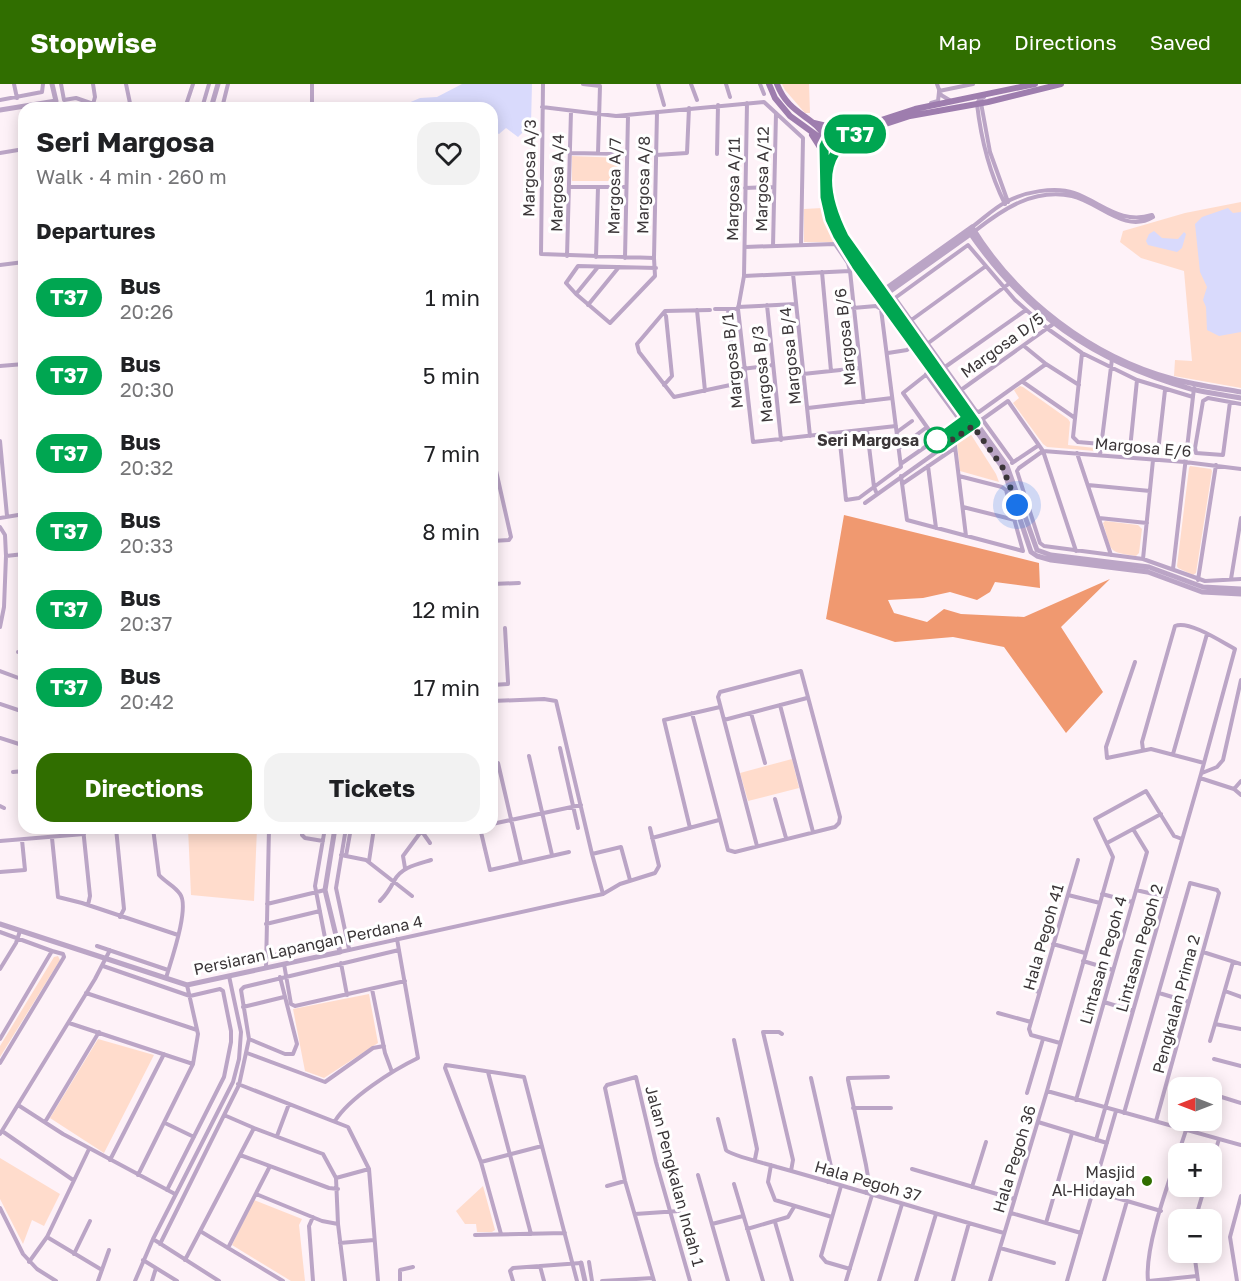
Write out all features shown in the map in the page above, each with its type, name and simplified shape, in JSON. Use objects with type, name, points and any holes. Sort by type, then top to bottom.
[{"type":"main road","points":[[769,84],[775,98],[783,108],[817,141],[826,164]]},
{"type":"main road","points":[[777,84],[789,105],[823,132],[827,140]]},
{"type":"main road","points":[[811,122],[857,130],[910,116],[979,103],[1047,84]]},
{"type":"main road","points":[[1034,86],[1061,84]]},
{"type":"main road","points":[[801,124],[827,140],[834,141],[857,130],[924,106],[958,100],[979,103]]},
{"type":"main road","points":[[826,164],[839,147],[857,130]]},
{"type":"street","points":[[14,84],[17,98]]},
{"type":"street","points":[[0,100],[42,92],[43,84]]},
{"type":"street","points":[[50,102],[56,101],[52,84]]},
{"type":"street","points":[[61,84],[64,100],[76,98],[87,102]]},
{"type":"street","points":[[93,84],[94,102]]},
{"type":"street","points":[[126,84],[130,102]]},
{"type":"street","points":[[187,102],[193,84]]},
{"type":"street","points":[[204,102],[209,84]]},
{"type":"street","points":[[213,102],[218,84]]},
{"type":"street","points":[[223,102],[228,84]]},
{"type":"street","points":[[312,84],[312,102]]},
{"type":"street","name":"Margosa A/3","points":[[543,84],[540,251],[543,255],[567,256]]},
{"type":"street","points":[[582,84],[600,86],[598,153]]},
{"type":"street","points":[[658,84],[664,105]]},
{"type":"street","points":[[691,84],[697,100]]},
{"type":"street","points":[[726,84],[730,97]]},
{"type":"street","points":[[760,84],[764,94]]},
{"type":"street","points":[[924,106],[938,101],[937,84]]},
{"type":"street","points":[[939,91],[973,84]]},
{"type":"street","points":[[939,91],[947,100],[958,100]]},
{"type":"street","points":[[542,107],[599,115],[628,116],[764,102],[803,138],[801,245]]},
{"type":"street","name":"Margosa A/11","points":[[744,276],[747,103]]},
{"type":"street","points":[[979,103],[988,153],[1007,204]]},
{"type":"street","points":[[717,154],[718,105]]},
{"type":"street","points":[[0,110],[18,107]]},
{"type":"street","points":[[656,155],[687,153],[689,108]]},
{"type":"street","name":"Margosa A/4","points":[[567,256],[571,111]]},
{"type":"street","name":"Margosa A/8","points":[[656,268],[654,258],[657,112]]},
{"type":"street","name":"Margosa A/12","points":[[773,246],[776,113]]},
{"type":"street","name":"Margosa A/7","points":[[625,258],[628,116]]},
{"type":"street","points":[[744,276],[850,271],[831,206],[826,164],[827,140]]},
{"type":"street","points":[[0,153],[18,150]]},
{"type":"street","points":[[570,153],[627,154]]},
{"type":"street","points":[[569,187],[626,187]]},
{"type":"street","points":[[596,257],[598,187]]},
{"type":"street","points":[[745,188],[773,187]]},
{"type":"street","points":[[883,293],[1007,204],[1064,193],[1072,194],[1121,216],[1138,218],[1152,215],[1154,218],[1125,221],[1072,194]]},
{"type":"street","points":[[971,230],[1010,283],[1055,322],[1112,358],[1151,376],[1241,398]]},
{"type":"street","points":[[971,230],[1013,281],[1055,322]]},
{"type":"street","points":[[745,247],[801,245],[840,240]]},
{"type":"street","points":[[840,240],[925,346],[945,367],[977,412],[1046,364]]},
{"type":"street","points":[[964,420],[934,368],[925,346],[895,298],[968,245],[1026,310],[1082,353],[1137,380],[1193,397]]},
{"type":"street","points":[[567,256],[654,258]]},
{"type":"street","points":[[0,265],[18,263]]},
{"type":"street","points":[[576,294],[598,266]]},
{"type":"street","points":[[577,267],[619,267],[656,268],[654,277],[612,323],[588,305],[566,283],[577,267]]},
{"type":"street","points":[[588,305],[619,267]]},
{"type":"street","points":[[910,321],[986,267]]},
{"type":"street","name":"Margosa B/6","points":[[850,271],[864,402]]},
{"type":"street","points":[[822,272],[831,371]]},
{"type":"street","name":"Margosa B/4","points":[[793,274],[810,436]]},
{"type":"street","name":"Margosa B/1","points":[[744,276],[738,308],[754,443],[781,440]]},
{"type":"street","points":[[925,346],[1005,289],[1010,283]]},
{"type":"street","points":[[883,293],[914,344],[974,425],[1008,465]]},
{"type":"street","points":[[728,309],[734,385],[674,397],[639,352],[637,346],[664,313],[796,304]]},
{"type":"street","name":"Margosa B/3","points":[[767,305],[781,440]]},
{"type":"street","points":[[854,308],[876,306],[881,309],[901,464]]},
{"type":"street","points":[[697,310],[705,391]]},
{"type":"street","points":[[945,367],[1026,310]]},
{"type":"street","points":[[664,313],[672,376],[664,385]]},
{"type":"street","name":"Margosa D/5","points":[[961,390],[1055,322]]},
{"type":"street","points":[[888,353],[903,351],[914,344]]},
{"type":"street","points":[[1024,346],[1046,364],[1079,385]]},
{"type":"street","points":[[1082,353],[1074,440],[1101,444]]},
{"type":"street","points":[[1100,455],[1112,358]]},
{"type":"street","points":[[0,366],[18,364]]},
{"type":"street","points":[[734,370],[773,365]]},
{"type":"street","points":[[803,374],[860,368]]},
{"type":"street","points":[[934,368],[903,393],[941,447]]},
{"type":"street","points":[[926,374],[964,420],[974,425]]},
{"type":"street","points":[[1137,380],[1130,449],[1158,452],[1166,390]]},
{"type":"street","points":[[1023,382],[1075,418]]},
{"type":"street","points":[[1194,387],[1241,393]]},
{"type":"street","points":[[1173,569],[1194,387]]},
{"type":"street","points":[[808,408],[892,398]]},
{"type":"street","points":[[1230,402],[1222,456],[1197,453],[1195,448],[1202,403],[1208,398],[1230,402],[1241,404]]},
{"type":"street","points":[[865,503],[1008,401],[1039,445],[1076,551]]},
{"type":"street","points":[[982,418],[1008,465],[1037,550],[1051,555],[1149,567],[1203,587],[1241,589]]},
{"type":"street","points":[[937,440],[964,420]]},
{"type":"street","points":[[781,440],[896,429],[912,421]]},
{"type":"street","points":[[899,448],[927,427]]},
{"type":"street","points":[[867,430],[874,487],[877,494]]},
{"type":"street","points":[[839,433],[846,500],[859,498],[928,445]]},
{"type":"street","points":[[954,438],[966,536]]},
{"type":"street","points":[[0,441],[7,516]]},
{"type":"street","points":[[1008,465],[1039,445]]},
{"type":"street","points":[[902,484],[955,448]]},
{"type":"street","points":[[1041,452],[1017,471],[1041,545],[1059,550],[1111,555],[1126,563],[1143,559],[1173,569],[1202,592],[1241,594]]},
{"type":"street","name":"Margosa E/6","points":[[1041,452],[1185,462],[1241,469]]},
{"type":"street","points":[[1077,453],[1111,555]]},
{"type":"street","points":[[1143,559],[1153,460]]},
{"type":"street","points":[[1198,580],[1216,465]]},
{"type":"street","points":[[928,466],[936,528]]},
{"type":"street","points":[[901,476],[906,519],[1023,551],[1004,488],[959,476]]},
{"type":"street","points":[[498,480],[511,538],[498,541]]},
{"type":"street","points":[[1088,485],[1150,491]]},
{"type":"street","points":[[963,507],[1015,520]]},
{"type":"street","points":[[0,518],[18,515]]},
{"type":"street","points":[[1099,518],[1147,523]]},
{"type":"street","points":[[1231,579],[1241,518]]},
{"type":"street","points":[[0,527],[6,535],[4,607],[0,627]]},
{"type":"street","points":[[6,556],[18,555]]},
{"type":"street","points":[[1183,579],[1215,582],[1241,579]]},
{"type":"street","points":[[498,584],[519,583]]},
{"type":"street","points":[[1143,750],[1142,742],[1175,626],[1178,624],[1207,634],[1173,754]]},
{"type":"street","points":[[498,685],[508,684],[505,628]]},
{"type":"street","name":"Lintasan Pegoh 2","points":[[1096,1140],[1235,650],[1207,634]]},
{"type":"street","points":[[1134,662],[1106,747],[1107,758],[1151,749],[1204,763]]},
{"type":"street","points":[[0,671],[18,678]]},
{"type":"street","points":[[692,713],[728,850],[731,852],[757,846],[786,838],[835,827],[840,817],[801,671],[720,692],[718,697],[757,846]]},
{"type":"street","points":[[1200,776],[1217,767],[1223,760],[1241,680]]},
{"type":"street","points":[[724,720],[807,698]]},
{"type":"street","points":[[498,700],[556,701],[603,894]]},
{"type":"street","points":[[0,704],[18,710]]},
{"type":"street","points":[[780,705],[813,832]]},
{"type":"street","points":[[690,828],[664,720],[720,707]]},
{"type":"street","points":[[751,713],[765,763]]},
{"type":"street","points":[[0,738],[18,744]]},
{"type":"street","points":[[560,748],[579,828]]},
{"type":"street","points":[[529,756],[552,855]]},
{"type":"street","points":[[498,763],[521,862]]},
{"type":"street","points":[[13,772],[18,772]]},
{"type":"street","points":[[1200,776],[1234,789],[1241,795]]},
{"type":"street","points":[[1234,789],[1241,781]]},
{"type":"street","name":"Hala Pegoh 36","points":[[990,1281],[1047,1091],[1113,857],[1095,819],[1144,791],[1148,792],[1161,814]]},
{"type":"street","points":[[775,799],[786,838]]},
{"type":"street","points":[[498,823],[581,804]]},
{"type":"street","points":[[1107,843],[1161,814],[1174,836],[1182,840]]},
{"type":"street","points":[[652,838],[719,820]]},
{"type":"street","name":"Persiaran Lapangan Perdana 4","points":[[0,924],[187,985],[603,894],[620,884],[655,873],[659,866],[650,828]]},
{"type":"street","name":"Lintasan Pegoh 4","points":[[1076,1100],[1147,852],[1133,829]]},
{"type":"street","points":[[0,841],[84,834],[90,896],[88,905]]},
{"type":"street","points":[[117,834],[124,909],[120,917]]},
{"type":"street","points":[[154,834],[159,875],[181,894],[184,901],[166,979]]},
{"type":"street","points":[[266,968],[269,834]]},
{"type":"street","points":[[302,834],[305,838],[323,841]]},
{"type":"street","points":[[266,957],[326,943],[315,886],[324,834]]},
{"type":"street","points":[[334,834],[325,890],[340,952]]},
{"type":"street","points":[[344,856],[346,834]]},
{"type":"street","points":[[349,950],[336,888],[350,834]]},
{"type":"street","points":[[369,862],[373,834]]},
{"type":"street","points":[[405,868],[404,856],[419,834]]},
{"type":"street","points":[[424,834],[430,843]]},
{"type":"street","points":[[480,834],[490,870],[569,852]]},
{"type":"street","points":[[52,838],[57,895],[178,935]]},
{"type":"street","points":[[0,873],[25,870],[22,840]]},
{"type":"street","points":[[592,854],[621,847],[630,880]]},
{"type":"street","points":[[344,856],[369,862],[411,896]]},
{"type":"street","points":[[380,900],[390,892],[394,881],[405,868],[431,860]]},
{"type":"street","name":"Hala Pegoh 41","points":[[1031,1022],[1078,860]]},
{"type":"street","name":"Pengkalan Prima 2","points":[[1156,1121],[1219,892],[1217,890],[1190,884],[1159,993]]},
{"type":"street","points":[[267,904],[325,890]]},
{"type":"street","points":[[1136,890],[1166,897]]},
{"type":"street","points":[[1102,894],[1132,902]]},
{"type":"street","points":[[1068,895],[1100,903]]},
{"type":"street","points":[[266,924],[321,912]]},
{"type":"street","points":[[0,969],[18,939],[20,931]]},
{"type":"street","points":[[0,932],[58,952],[64,957],[0,1063]]},
{"type":"street","points":[[335,1121],[345,1108],[392,1072],[418,1058],[397,939]]},
{"type":"street","points":[[58,952],[62,944]]},
{"type":"street","points":[[1053,944],[1085,953]]},
{"type":"street","points":[[97,946],[168,970]]},
{"type":"street","points":[[74,1180],[1,1133],[103,966],[110,950]]},
{"type":"street","points":[[160,1244],[239,1085],[249,1040],[241,990],[244,987],[283,976],[399,950]]},
{"type":"street","points":[[0,1039],[52,951]]},
{"type":"street","points":[[1203,952],[1241,964]]},
{"type":"street","points":[[1083,962],[1113,970]]},
{"type":"street","points":[[1210,1041],[1233,962]]},
{"type":"street","points":[[341,963],[347,995]]},
{"type":"street","points":[[249,1040],[285,1054],[293,1054],[297,1044],[284,997],[284,964]]},
{"type":"street","points":[[103,966],[190,996],[222,990],[231,1031],[225,1077],[167,1190]]},
{"type":"street","points":[[135,1281],[175,1194],[233,1082],[239,1059],[241,1032],[229,976]]},
{"type":"street","points":[[283,976],[293,1005],[405,981]]},
{"type":"street","points":[[138,1175],[193,1064],[198,1038],[187,985]]},
{"type":"street","points":[[1024,987],[1040,992]]},
{"type":"street","points":[[372,988],[392,1072]]},
{"type":"street","points":[[1225,991],[1241,997]]},
{"type":"street","points":[[86,993],[197,1030]]},
{"type":"street","points":[[1124,1113],[1159,993],[1189,1002]]},
{"type":"street","points":[[243,1006],[284,997]]},
{"type":"street","points":[[1104,1002],[1133,1011]]},
{"type":"street","points":[[998,1013],[1031,1022],[1030,1035],[1060,1043]]},
{"type":"street","points":[[69,1023],[193,1064]]},
{"type":"street","points":[[1215,1024],[1241,1029]]},
{"type":"street","points":[[45,1122],[99,1032]]},
{"type":"street","points":[[782,1034],[763,1032],[794,1160],[791,1171]]},
{"type":"street","points":[[1027,1094],[1043,1039]]},
{"type":"street","points":[[734,1040],[757,1149],[755,1159]]},
{"type":"street","points":[[247,1053],[325,1082],[373,1048],[384,1046]]},
{"type":"street","points":[[110,1160],[164,1054]]},
{"type":"street","points":[[1214,1059],[1241,1066]]},
{"type":"street","points":[[501,1234],[481,1162],[446,1065],[524,1077],[577,1281]]},
{"type":"street","points":[[488,1072],[531,1234]]},
{"type":"street","name":"Jalan Pengkalan Indah 1","points":[[626,1180],[606,1086],[636,1077],[656,1162],[690,1281]]},
{"type":"street","points":[[866,1193],[869,1179],[848,1078],[888,1077]]},
{"type":"street","points":[[811,1078],[832,1171],[828,1182]]},
{"type":"street","points":[[233,1082],[348,1126],[369,1169],[378,1281]]},
{"type":"street","points":[[1047,1091],[1168,1125]]},
{"type":"street","points":[[1222,1097],[1241,1102]]},
{"type":"street","points":[[212,1102],[221,1106]]},
{"type":"street","points":[[278,1136],[289,1104]]},
{"type":"street","points":[[18,1105],[89,1149],[175,1194]]},
{"type":"street","points":[[853,1108],[891,1108]]},
{"type":"street","points":[[1067,1281],[1116,1111]]},
{"type":"street","points":[[224,1115],[327,1157],[338,1189],[340,1243],[345,1281]]},
{"type":"street","name":"Hala Pegoh 37","points":[[718,1119],[727,1152],[1004,1233]]},
{"type":"street","points":[[1038,1122],[1107,1143]]},
{"type":"street","points":[[165,1123],[194,1137]]},
{"type":"street","points":[[185,1260],[254,1128]]},
{"type":"street","points":[[1186,1131],[1147,1263],[1149,1281],[1197,1278],[1195,1263]]},
{"type":"street","points":[[1190,1131],[1241,1145]]},
{"type":"street","points":[[1046,1223],[1072,1132]]},
{"type":"street","points":[[1218,1143],[1219,1139]]},
{"type":"street","points":[[972,1187],[986,1142]]},
{"type":"street","points":[[481,1162],[542,1146]]},
{"type":"street","points":[[29,1262],[47,1237],[89,1149]]},
{"type":"street","points":[[240,1155],[329,1188],[338,1189]]},
{"type":"street","points":[[771,1165],[768,1178],[772,1196],[778,1202],[832,1217]]},
{"type":"street","points":[[228,1248],[270,1166]]},
{"type":"street","points":[[336,1178],[369,1169]]},
{"type":"street","points":[[912,1169],[1014,1199]]},
{"type":"street","points":[[698,1175],[728,1281]]},
{"type":"street","points":[[602,1281],[654,1280],[626,1180],[607,1186]]},
{"type":"street","points":[[734,1184],[762,1281]]},
{"type":"street","points":[[840,1186],[821,1256],[826,1262],[850,1269]]},
{"type":"street","points":[[1093,1191],[1161,1211]]},
{"type":"street","points":[[256,1194],[322,1221],[339,1224]]},
{"type":"street","points":[[846,1281],[872,1195]]},
{"type":"street","points":[[1237,1281],[1230,1237],[1241,1196]]},
{"type":"street","points":[[1104,1281],[1127,1201]]},
{"type":"street","points":[[879,1281],[902,1204]]},
{"type":"street","points":[[747,1229],[788,1217],[794,1207]]},
{"type":"street","points":[[0,1208],[22,1254],[29,1262],[56,1281]]},
{"type":"street","points":[[635,1214],[679,1211]]},
{"type":"street","points":[[1011,1213],[1081,1233]]},
{"type":"street","points":[[916,1281],[936,1214]]},
{"type":"street","points":[[712,1224],[744,1216]]},
{"type":"street","points":[[313,1217],[309,1227],[313,1281]]},
{"type":"street","points":[[74,1254],[90,1221]]},
{"type":"street","points":[[775,1222],[792,1281]]},
{"type":"street","points":[[952,1281],[969,1224]]},
{"type":"street","points":[[200,1231],[283,1281]]},
{"type":"street","points":[[475,1234],[565,1233]]},
{"type":"street","points":[[47,1237],[102,1270]]},
{"type":"street","points":[[153,1239],[219,1281]]},
{"type":"street","points":[[340,1243],[374,1240]]},
{"type":"street","points":[[1000,1248],[1054,1263]]},
{"type":"street","points":[[98,1281],[109,1250]]},
{"type":"street","points":[[143,1260],[177,1281]]},
{"type":"street","points":[[589,1262],[592,1281]]},
{"type":"street","points":[[513,1281],[511,1269],[581,1263],[585,1281]]},
{"type":"street","points":[[540,1266],[544,1281]]},
{"type":"street","points":[[400,1281],[400,1270],[413,1267]]},
{"type":"street","points":[[152,1281],[156,1268]]},
{"type":"shaded area","points":[[782,84],[809,84],[810,113],[805,113]]},
{"type":"shaded area","points":[[572,156],[621,158],[621,181],[572,181]]},
{"type":"shaded area","points":[[1241,202],[1241,388],[1174,376],[1175,360],[1192,361],[1184,271],[1141,258],[1120,242],[1123,231],[1185,213]]},
{"type":"shaded area","points":[[822,208],[834,239],[833,242],[804,242],[804,209]]},
{"type":"shaded area","points":[[1020,386],[1068,419],[1070,422],[1068,445],[1095,448],[1095,451],[1047,447],[1043,444],[1013,403],[1019,398],[1014,390]]},
{"type":"shaded area","points":[[970,433],[999,482],[960,471],[957,442]]},
{"type":"shaded area","points":[[1190,466],[1212,471],[1196,573],[1193,575],[1177,566]]},
{"type":"shaded area","points":[[844,515],[1039,563],[1040,588],[995,582],[990,592],[977,600],[950,592],[923,598],[888,600],[894,613],[927,622],[944,609],[961,614],[1024,617],[1110,579],[1061,627],[1103,692],[1066,733],[1004,647],[953,637],[895,642],[826,619]]},
{"type":"shaded area","points":[[1105,521],[1138,525],[1142,529],[1139,553],[1136,556],[1119,553],[1109,545],[1103,523]]},
{"type":"shaded area","points":[[792,759],[799,788],[748,801],[740,773]]},
{"type":"shaded area","points":[[188,834],[257,834],[254,901],[191,895]]},
{"type":"shaded area","points":[[58,956],[60,960],[0,1057],[0,1046],[54,957]]},
{"type":"shaded area","points":[[369,994],[378,1043],[324,1078],[305,1071],[293,1009]]},
{"type":"shaded area","points":[[98,1039],[154,1055],[104,1153],[50,1118]]},
{"type":"shaded area","points":[[0,1158],[60,1194],[44,1226],[32,1220],[23,1244],[0,1199]]},
{"type":"shaded area","points":[[483,1186],[495,1230],[492,1232],[477,1232],[476,1224],[465,1224],[456,1211]]},
{"type":"shaded area","points":[[254,1200],[302,1219],[299,1225],[305,1281],[291,1281],[232,1245]]},
{"type":"water","points":[[462,84],[532,84],[531,124],[518,137],[506,128],[498,134],[498,102],[411,102],[420,98],[437,97]]},
{"type":"water","points":[[1228,208],[1233,213],[1241,212],[1241,332],[1219,336],[1207,330],[1206,307],[1203,300],[1207,287],[1200,272],[1195,224],[1202,217]]},
{"type":"water","points":[[1154,231],[1162,238],[1178,239],[1184,232],[1186,234],[1182,248],[1177,252],[1148,245],[1146,241],[1149,234]]},
{"type":"bus line","name":"T37","points":[[937,440],[967,418],[856,265],[838,236],[830,219],[825,197],[824,146],[827,140],[834,141],[855,134],[839,147],[828,166],[828,192],[831,206],[844,237],[976,423],[941,447]]},
{"type":"place","name":"Seri Margosa","points":[[937,440]]},
{"type":"place","name":"Masjid Al-Hidayah","points":[[1147,1181]]},
{"type":"route","points":[[937,440],[941,447],[973,426],[1003,468],[1017,505]]}]
